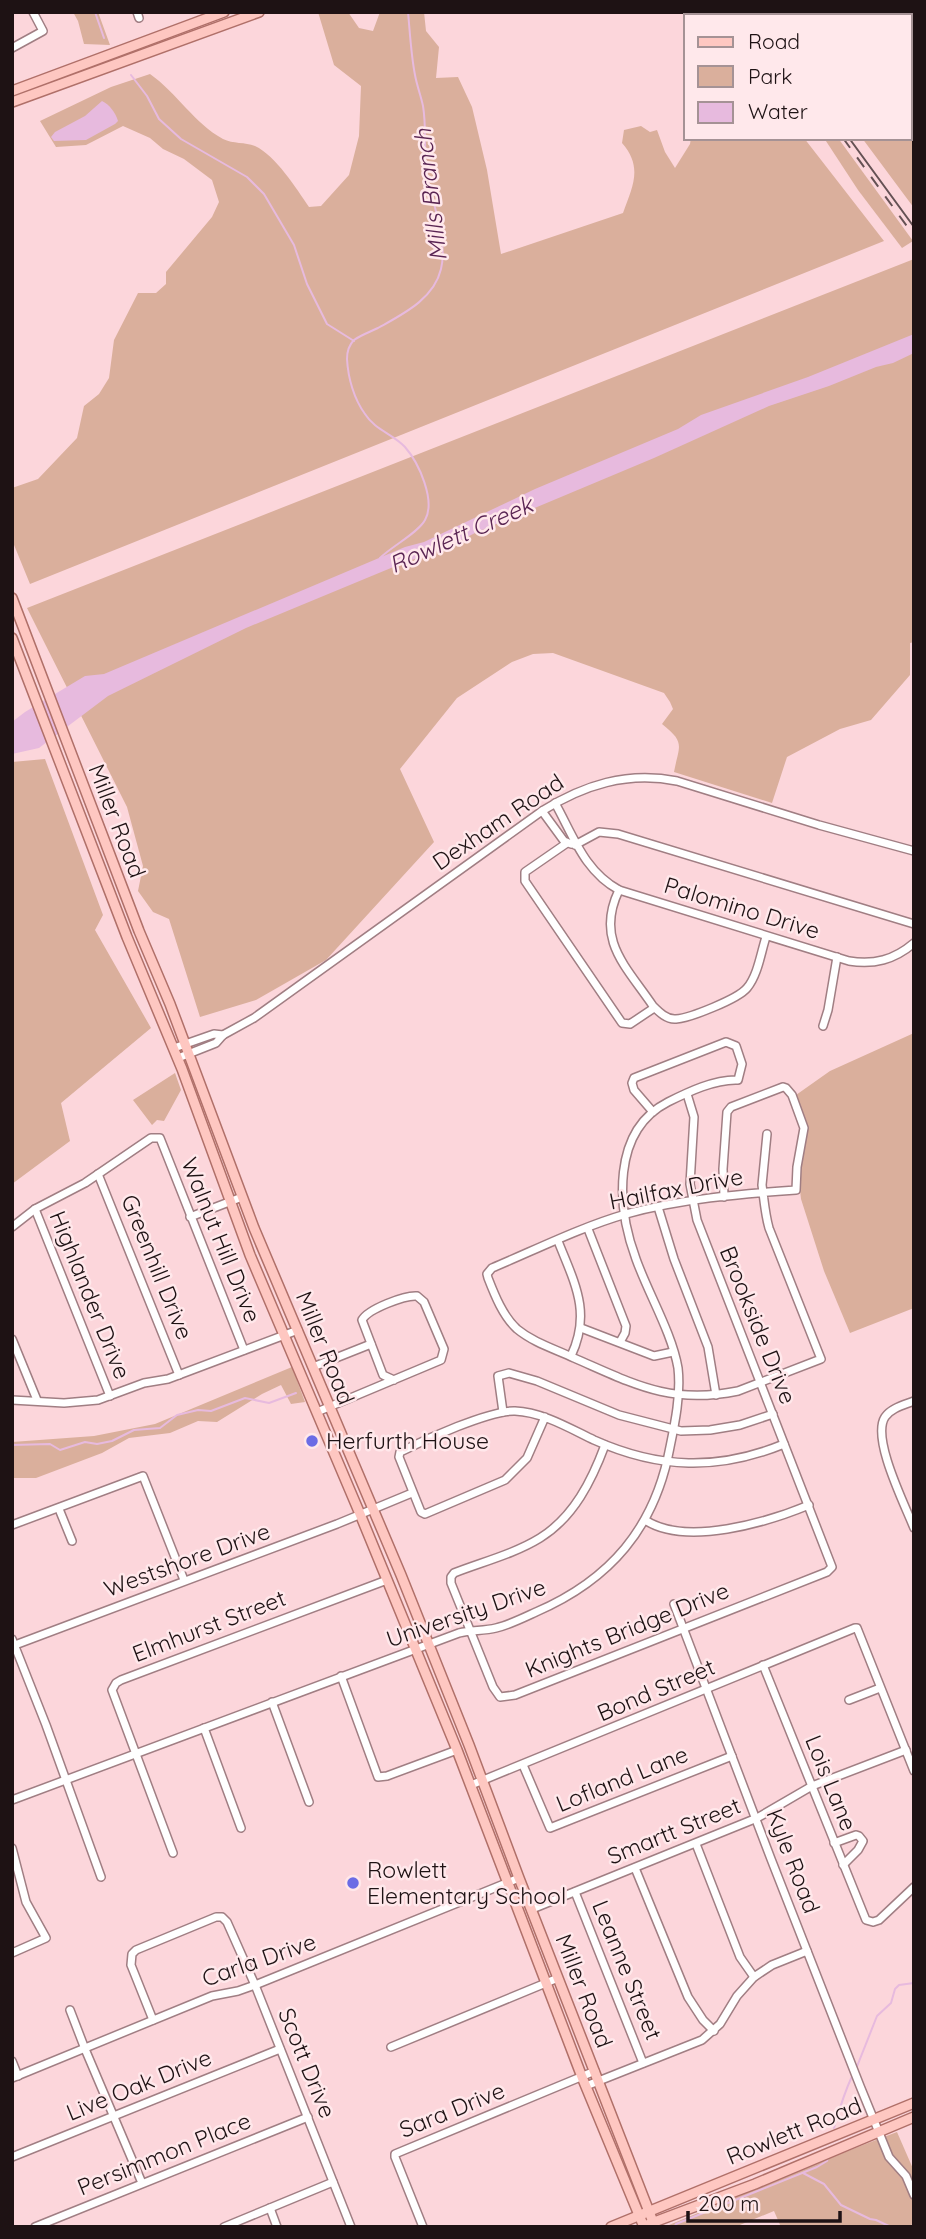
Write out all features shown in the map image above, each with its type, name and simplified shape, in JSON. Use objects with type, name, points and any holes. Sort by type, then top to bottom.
[{"type":"main road","points":[[13,97],[207,15],[224,12]]},
{"type":"main road","points":[[13,97],[259,12]]},
{"type":"main road","name":"Miller Road","points":[[12,598],[242,1197],[429,1645],[654,2224]]},
{"type":"main road","name":"Miller Road","points":[[12,638],[127,937],[174,1048],[229,1202],[457,1750],[584,2081],[643,2226]]},
{"type":"main road","points":[[319,1416],[330,1411]]},
{"type":"main road","points":[[339,1464],[351,1459]]},
{"type":"main road","name":"Rowlett Road","points":[[611,2227],[914,2103]]},
{"type":"main road","name":"Rowlett Road","points":[[643,2226],[764,2180],[914,2117]]},
{"type":"street","points":[[12,48],[43,31],[33,12]]},
{"type":"street","points":[[207,15],[213,30]]},
{"type":"street","name":"Dexham Road","points":[[177,1058],[216,1043],[223,1035],[254,1018],[542,811],[573,793],[606,781],[630,778],[665,779],[914,851]]},
{"type":"street","name":"Palomino Drive","points":[[555,803],[573,834],[571,844]]},
{"type":"street","name":"Palomino Drive","points":[[542,811],[595,873],[618,890],[861,963],[897,956],[914,943]]},
{"type":"street","points":[[654,1008],[631,1024],[622,1023],[525,881],[525,872],[571,844],[599,832],[618,834],[914,924]]},
{"type":"street","points":[[618,890],[609,923],[613,946],[654,1008],[666,1016],[676,1019],[741,994],[750,985],[766,936]]},
{"type":"street","points":[[823,1026],[837,957]]},
{"type":"street","name":"Dexham Road","points":[[174,1048],[214,1034],[223,1035]]},
{"type":"street","points":[[726,1042],[736,1046],[742,1064],[738,1080],[722,1081],[687,1094],[653,1112],[634,1090],[632,1083],[634,1079],[726,1042]]},
{"type":"street","name":"Hailfax Drive","points":[[571,1356],[534,1340],[512,1323],[495,1294],[488,1278],[489,1271],[625,1214],[692,1201],[796,1190],[804,1128],[792,1095],[786,1088],[731,1107],[727,1112],[724,1197]]},
{"type":"street","name":"Brookside Drive","points":[[687,1094],[695,1127],[690,1171],[692,1201],[701,1235],[832,1563]]},
{"type":"street","name":"University Drive","points":[[12,1800],[416,1649],[470,1630],[496,1628],[564,1600],[612,1563],[645,1520],[658,1493],[668,1461],[678,1395],[678,1371],[673,1352],[635,1258],[625,1214],[622,1184],[626,1156],[635,1132],[653,1112]]},
{"type":"street","points":[[558,1241],[578,1290],[582,1308],[580,1337],[571,1356],[634,1384],[657,1392],[678,1395],[716,1395],[738,1391],[821,1359],[769,1228],[763,1192],[767,1134]]},
{"type":"street","name":"Walnut Hill Drive","points":[[98,1174],[151,1138],[160,1138],[244,1350]]},
{"type":"street","points":[[12,1227],[35,1209],[76,1189],[98,1174]]},
{"type":"street","name":"Greenhill Drive","points":[[98,1174],[179,1375]]},
{"type":"street","points":[[190,1217],[242,1197]]},
{"type":"street","points":[[658,1208],[674,1259],[708,1347],[716,1395]]},
{"type":"street","name":"Highlander Drive","points":[[35,1209],[110,1396]]},
{"type":"street","points":[[588,1229],[626,1326],[620,1342]]},
{"type":"street","points":[[330,1411],[394,1380],[435,1364],[443,1356],[444,1349],[424,1302],[417,1296],[409,1296],[363,1316],[363,1325],[383,1375],[394,1380]]},
{"type":"street","points":[[581,1328],[654,1356],[673,1352]]},
{"type":"street","points":[[12,1400],[80,1402],[110,1396],[144,1382],[168,1379],[298,1330]]},
{"type":"street","points":[[12,1339],[37,1400]]},
{"type":"street","points":[[313,1367],[371,1344]]},
{"type":"street","points":[[503,1412],[498,1376],[509,1373],[568,1392],[619,1415],[673,1429],[710,1430],[740,1425],[773,1414]]},
{"type":"street","points":[[914,1401],[895,1408],[886,1416],[880,1428],[882,1447],[914,1528]]},
{"type":"street","points":[[545,1418],[527,1458],[505,1480],[425,1514],[419,1509],[399,1457],[400,1452],[489,1415],[503,1412],[523,1412],[545,1418],[625,1453],[668,1461],[734,1461],[784,1444]]},
{"type":"street","points":[[470,1630],[451,1577],[454,1573],[530,1543],[554,1527],[573,1508],[587,1487],[605,1445]]},
{"type":"street","points":[[12,1525],[143,1476],[184,1580]]},
{"type":"street","name":"Westshore Drive","points":[[13,1642],[412,1493]]},
{"type":"street","points":[[645,1520],[675,1530],[713,1530],[768,1521],[809,1505]]},
{"type":"street","points":[[59,1509],[72,1541]]},
{"type":"street","name":"Knights Bridge Drive","points":[[470,1630],[493,1687],[503,1698],[827,1572],[832,1563]]},
{"type":"street","name":"Elmhurst Street","points":[[173,1853],[112,1690],[116,1683],[387,1580]]},
{"type":"street","name":"Kyle Road","points":[[674,1604],[860,2086],[889,2157],[906,2176],[914,2195]]},
{"type":"street","name":"Bond Street","points":[[471,1785],[855,1628],[880,1688]]},
{"type":"street","points":[[13,1642],[101,1877]]},
{"type":"street","name":"Lois Lane","points":[[763,1665],[863,1916],[869,1922],[879,1920],[914,1887]]},
{"type":"street","points":[[341,1676],[378,1777],[457,1750]]},
{"type":"street","points":[[849,1700],[880,1688],[914,1771]]},
{"type":"street","points":[[272,1702],[309,1802]]},
{"type":"street","points":[[204,1728],[241,1828]]},
{"type":"street","name":"Smartt Street","points":[[532,1909],[696,1844],[757,1818],[812,1786],[906,1750]]},
{"type":"street","name":"Lofland Lane","points":[[523,1765],[550,1828],[732,1756]]},
{"type":"street","points":[[834,1843],[856,1835],[863,1841],[843,1865]]},
{"type":"street","points":[[696,1844],[740,1957],[754,1977]]},
{"type":"street","points":[[12,1848],[26,1902],[46,1938],[12,1953]]},
{"type":"street","points":[[635,1868],[688,1997],[714,2031]]},
{"type":"street","name":"Carla Drive","points":[[15,2077],[212,1996],[238,1991],[519,1878]]},
{"type":"street","name":"Leanne Street","points":[[575,1892],[643,2063]]},
{"type":"street","name":"Scott Drive","points":[[153,2020],[131,1965],[132,1954],[216,1917],[222,1917],[227,1922],[255,1984],[351,2227]]},
{"type":"street","points":[[584,2081],[643,2063],[702,2040],[714,2031],[737,1996],[754,1977],[772,1965],[807,1951]]},
{"type":"street","points":[[391,2047],[558,1978]]},
{"type":"street","points":[[70,2010],[142,2183]]},
{"type":"street","name":"Live Oak Drive","points":[[12,2157],[280,2049]]},
{"type":"street","points":[[12,2061],[15,2077]]},
{"type":"street","name":"Sara Drive","points":[[423,2227],[396,2154],[584,2081]]},
{"type":"street","name":"Persimmon Place","points":[[35,2227],[308,2117]]},
{"type":"street","points":[[224,2227],[333,2182]]},
{"type":"street","points":[[270,2208],[277,2227]]},
{"type":"green space","points":[[73,12],[98,12],[110,45],[84,44]]},
{"type":"green space","points":[[318,12],[348,12],[359,28],[373,31],[380,12],[424,12],[426,31],[439,47],[436,78],[458,77],[472,107],[487,170],[501,254],[623,213],[634,177],[632,160],[622,143],[624,130],[641,126],[650,132],[657,130],[665,152],[675,168],[691,140],[806,140],[884,241],[30,584],[12,540],[12,488],[38,479],[77,438],[84,406],[99,394],[109,378],[114,340],[138,293],[156,293],[166,284],[166,272],[212,217],[219,202],[212,180],[150,138],[123,126],[86,145],[56,147],[40,121],[111,87],[150,74],[194,116],[223,139],[255,146],[263,151],[285,173],[309,207],[321,206],[349,175],[359,136],[361,86],[334,65]]},
{"type":"green space","points":[[772,12],[914,12],[914,208],[863,140],[912,140],[912,14]]},
{"type":"green space","points":[[825,140],[839,140],[913,241],[902,248],[858,190]]},
{"type":"green space","points":[[914,259],[914,642],[910,643],[910,675],[871,720],[840,729],[787,757],[772,803],[674,772],[679,745],[675,736],[662,724],[673,709],[664,693],[553,653],[533,654],[512,662],[457,698],[400,769],[434,842],[326,960],[256,1000],[200,1017],[169,919],[153,912],[138,891],[143,866],[127,807],[27,608]]},
{"type":"green space","points":[[45,759],[103,915],[95,930],[151,1028],[61,1103],[70,1141],[12,1184],[12,762]]},
{"type":"green space","points":[[914,1033],[914,1308],[850,1333],[824,1271],[801,1199],[799,1182],[805,1125],[796,1095],[830,1071]]},
{"type":"green space","points":[[175,1073],[181,1090],[164,1121],[157,1120],[152,1125],[133,1100]]},
{"type":"green space","points":[[292,1367],[305,1402],[291,1404],[281,1385],[217,1422],[198,1421],[170,1433],[129,1438],[102,1453],[36,1478],[12,1478],[12,1442],[94,1436],[155,1424]]},
{"type":"green space","points":[[897,2132],[914,2171],[914,2227],[781,2227],[774,2211],[735,2227],[668,2227],[669,2225]]},
{"type":"water","points":[[102,101],[116,115],[118,121],[115,124],[86,140],[54,141],[51,137],[55,132],[85,116]]},
{"type":"water","name":"Rowlett Creek","points":[[914,334],[914,353],[893,363],[769,406],[446,548],[246,628],[108,696],[39,748],[12,754],[12,722],[85,676],[104,674],[405,547],[424,542],[535,489],[678,429],[701,415],[808,377]]},
{"type":"waterway","points":[[95,12],[104,38]]},
{"type":"waterway","name":"Mills Branch","points":[[380,558],[422,525],[428,512],[427,493],[416,462],[405,447],[374,424],[361,408],[350,381],[348,351],[354,340],[397,317],[425,297],[437,280],[443,258],[441,234],[427,175],[424,115],[414,67],[408,12]]},
{"type":"waterway","points":[[131,75],[147,96],[159,119],[181,139],[247,177],[264,194],[294,245],[307,284],[327,324],[354,341]]},
{"type":"waterway","points":[[12,1445],[50,1444],[60,1450],[85,1442],[97,1444],[112,1441],[134,1430],[160,1428],[177,1415],[198,1410],[211,1411],[245,1398],[269,1403],[296,1393]]},
{"type":"waterway","points":[[856,2069],[877,2016],[891,2003],[895,1989],[899,1985],[914,1983]]},
{"type":"waterway","points":[[834,2128],[853,2074]]},
{"type":"waterway","points":[[674,2227],[817,2167],[828,2158]]},
{"type":"waterway","points":[[803,2173],[824,2184],[841,2205],[891,2227]]},
{"type":"waterway","points":[[909,2227],[914,2225]]},
{"type":"tram line","points":[[850,140],[914,227]]},
{"type":"railway","points":[[844,140],[914,236]]},
{"type":"place","name":"Herfurth House","points":[[312,1441]]},
{"type":"place","name":"Rowlett Elementary School","points":[[353,1883]]}]
